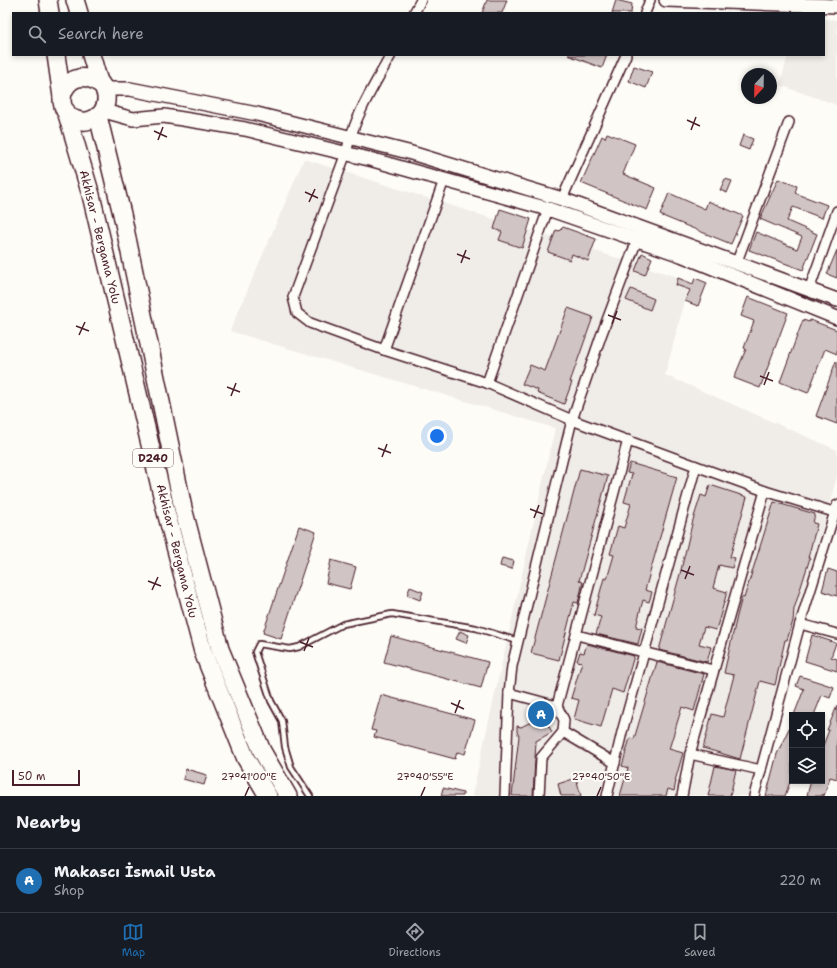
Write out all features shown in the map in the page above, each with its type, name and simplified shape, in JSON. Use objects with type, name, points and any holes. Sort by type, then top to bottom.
[{"type":"highway","points":[[48,0],[50,12]]},
{"type":"highway","points":[[75,0],[79,12]]},
{"type":"highway","name":"Akhisar - Bergama Yolu","points":[[56,56],[64,104],[91,194],[166,512],[203,652],[246,759],[268,796]]},
{"type":"highway","name":"Akhisar - Bergama Yolu","points":[[91,56],[106,96],[101,114],[183,508],[220,649],[262,751],[288,796]]},
{"type":"highway","points":[[101,114],[84,121],[77,120],[64,104],[68,84],[73,80],[87,77],[102,86]]},
{"type":"main road","points":[[666,0],[822,3],[837,6]]},
{"type":"main road","points":[[102,86],[130,89],[257,114],[350,136],[408,152],[562,199],[837,300]]},
{"type":"main road","points":[[101,114],[133,119],[164,116],[245,129],[444,180],[548,209],[681,255],[837,318]]},
{"type":"street","points":[[415,12],[421,0]]},
{"type":"street","points":[[645,12],[650,0]]},
{"type":"street","points":[[390,56],[372,89],[350,136],[346,154],[293,297],[297,313],[310,323],[384,350],[487,383],[572,420],[696,466],[765,491],[836,510],[800,624],[754,796]]},
{"type":"street","points":[[562,199],[626,56]]},
{"type":"street","points":[[736,264],[788,122]]},
{"type":"street","points":[[384,350],[444,180]]},
{"type":"street","points":[[487,383],[548,209]]},
{"type":"street","points":[[808,290],[837,211]]},
{"type":"street","points":[[505,796],[509,693],[512,666],[572,420],[601,336],[637,240]]},
{"type":"street","points":[[556,706],[628,440]]},
{"type":"street","points":[[607,796],[622,732],[696,466]]},
{"type":"street","points":[[682,796],[690,754],[765,491]]},
{"type":"street","points":[[800,624],[837,634]]},
{"type":"street","points":[[576,635],[714,670]]},
{"type":"street","points":[[509,693],[556,706],[564,720],[563,732],[541,758],[539,796]]},
{"type":"street","points":[[563,732],[615,763]]},
{"type":"street","points":[[690,754],[761,770]]},
{"type":"lane","points":[[310,796],[291,767],[285,747],[282,721],[271,701],[255,652],[260,644],[290,649],[300,647],[342,624],[392,614],[476,628],[518,641]]},
{"type":"shaded area","points":[[825,19],[837,20],[837,105],[780,85],[788,56],[825,56]]},
{"type":"shaded area","points":[[304,159],[690,281],[665,375],[837,450],[837,476],[749,796],[472,796],[555,428],[230,331]]},
{"type":"building","points":[[487,0],[507,0],[502,12],[482,12]]},
{"type":"building","points":[[616,0],[632,4],[631,12],[612,12]]},
{"type":"building","points":[[571,56],[607,56],[602,68]]},
{"type":"building","points":[[634,66],[652,72],[646,88],[629,81]]},
{"type":"building","points":[[607,133],[635,144],[623,174],[656,188],[647,210],[581,183],[602,136],[605,138]]},
{"type":"building","points":[[743,135],[753,139],[749,150],[739,146]]},
{"type":"building","points":[[725,179],[732,181],[727,193],[720,190]]},
{"type":"building","points":[[778,179],[797,186],[795,193],[827,205],[822,218],[793,207],[787,221],[817,234],[803,270],[749,250],[756,232],[797,249],[802,237],[760,219]]},
{"type":"building","points":[[669,193],[705,209],[708,201],[743,216],[731,244],[660,215]]},
{"type":"building","points":[[500,209],[531,219],[522,248],[499,240],[502,232],[494,229]]},
{"type":"building","points":[[563,227],[596,239],[588,261],[572,254],[570,260],[548,252],[556,230],[559,231]]},
{"type":"building","points":[[837,250],[837,278],[827,274]]},
{"type":"building","points":[[642,253],[652,258],[645,275],[635,271]]},
{"type":"building","points":[[678,278],[693,284],[695,278],[707,283],[698,306],[685,301],[690,290],[676,285]]},
{"type":"building","points":[[631,289],[654,299],[650,310],[626,300]]},
{"type":"building","points":[[748,297],[788,313],[760,388],[734,378],[746,349],[744,348],[754,321],[741,316]]},
{"type":"building","points":[[568,308],[593,317],[570,382],[572,382],[564,404],[537,393],[538,390],[522,384],[530,365],[545,371]]},
{"type":"building","points":[[803,320],[809,322],[810,320],[837,330],[837,354],[825,349],[808,393],[780,382]]},
{"type":"building","points":[[836,361],[837,362],[837,424],[816,416]]},
{"type":"building","points":[[630,463],[677,477],[645,590],[652,592],[649,602],[643,600],[636,627],[642,628],[638,644],[596,634],[601,617],[594,615],[604,578],[607,579],[614,555],[610,554],[618,526],[624,528],[631,504],[624,502],[632,474],[627,473]]},
{"type":"building","points":[[580,469],[608,476],[579,581],[583,582],[578,603],[574,602],[559,660],[531,653]]},
{"type":"building","points":[[710,485],[747,497],[730,557],[735,558],[732,568],[719,565],[713,588],[727,592],[716,630],[704,627],[699,644],[711,647],[707,662],[659,650],[693,520],[701,495],[706,497]]},
{"type":"building","points":[[774,502],[815,514],[813,523],[817,524],[808,558],[810,558],[794,609],[793,621],[787,640],[785,640],[775,685],[760,681],[740,759],[703,748],[712,714],[723,717],[734,675],[724,673],[737,616]]},
{"type":"building","points":[[299,526],[316,532],[281,639],[263,633]]},
{"type":"building","points":[[502,558],[514,561],[512,569],[500,566]]},
{"type":"building","points":[[331,560],[356,567],[350,589],[326,583]]},
{"type":"building","points":[[828,569],[837,572],[837,596],[822,591]]},
{"type":"building","points":[[410,587],[423,592],[420,600],[407,595]]},
{"type":"building","points":[[460,631],[469,635],[466,643],[456,639]]},
{"type":"building","points":[[812,635],[836,643],[831,657],[837,659],[837,671],[805,661]]},
{"type":"building","points":[[391,636],[488,662],[481,688],[384,662]]},
{"type":"building","points":[[587,644],[634,656],[623,693],[612,689],[601,727],[574,719],[579,700],[571,698],[582,662],[577,661],[580,652],[584,653]]},
{"type":"building","points":[[657,662],[704,674],[694,711],[682,707],[669,749],[683,753],[675,781],[674,791],[668,789],[666,796],[620,796],[628,768],[622,766],[630,738],[634,739]]},
{"type":"building","points":[[800,676],[834,687],[830,698],[822,695],[815,712],[795,712],[804,689],[796,686]]},
{"type":"building","points":[[381,695],[475,720],[465,754],[457,752],[455,759],[374,737],[376,731],[371,730]]},
{"type":"building","points":[[837,706],[837,779],[830,777],[824,796],[822,796],[822,794],[821,796],[807,795],[810,784],[825,784],[825,740],[829,730],[827,730]]},
{"type":"building","points":[[543,716],[552,732],[536,741],[533,796],[512,796],[519,736],[517,726],[521,727]]},
{"type":"building","points":[[789,728],[789,784],[785,796],[766,796],[777,754]]},
{"type":"building","points":[[715,766],[736,770],[730,796],[708,796]]},
{"type":"building","points":[[186,769],[207,775],[204,785],[183,779]]},
{"type":"building","points":[[576,778],[581,796],[561,796],[558,784]]},
{"type":"building","points":[[443,788],[463,793],[463,796],[441,796]]},
{"type":"place","name":"Makascı İsmail Usta","points":[[541,714]]}]
